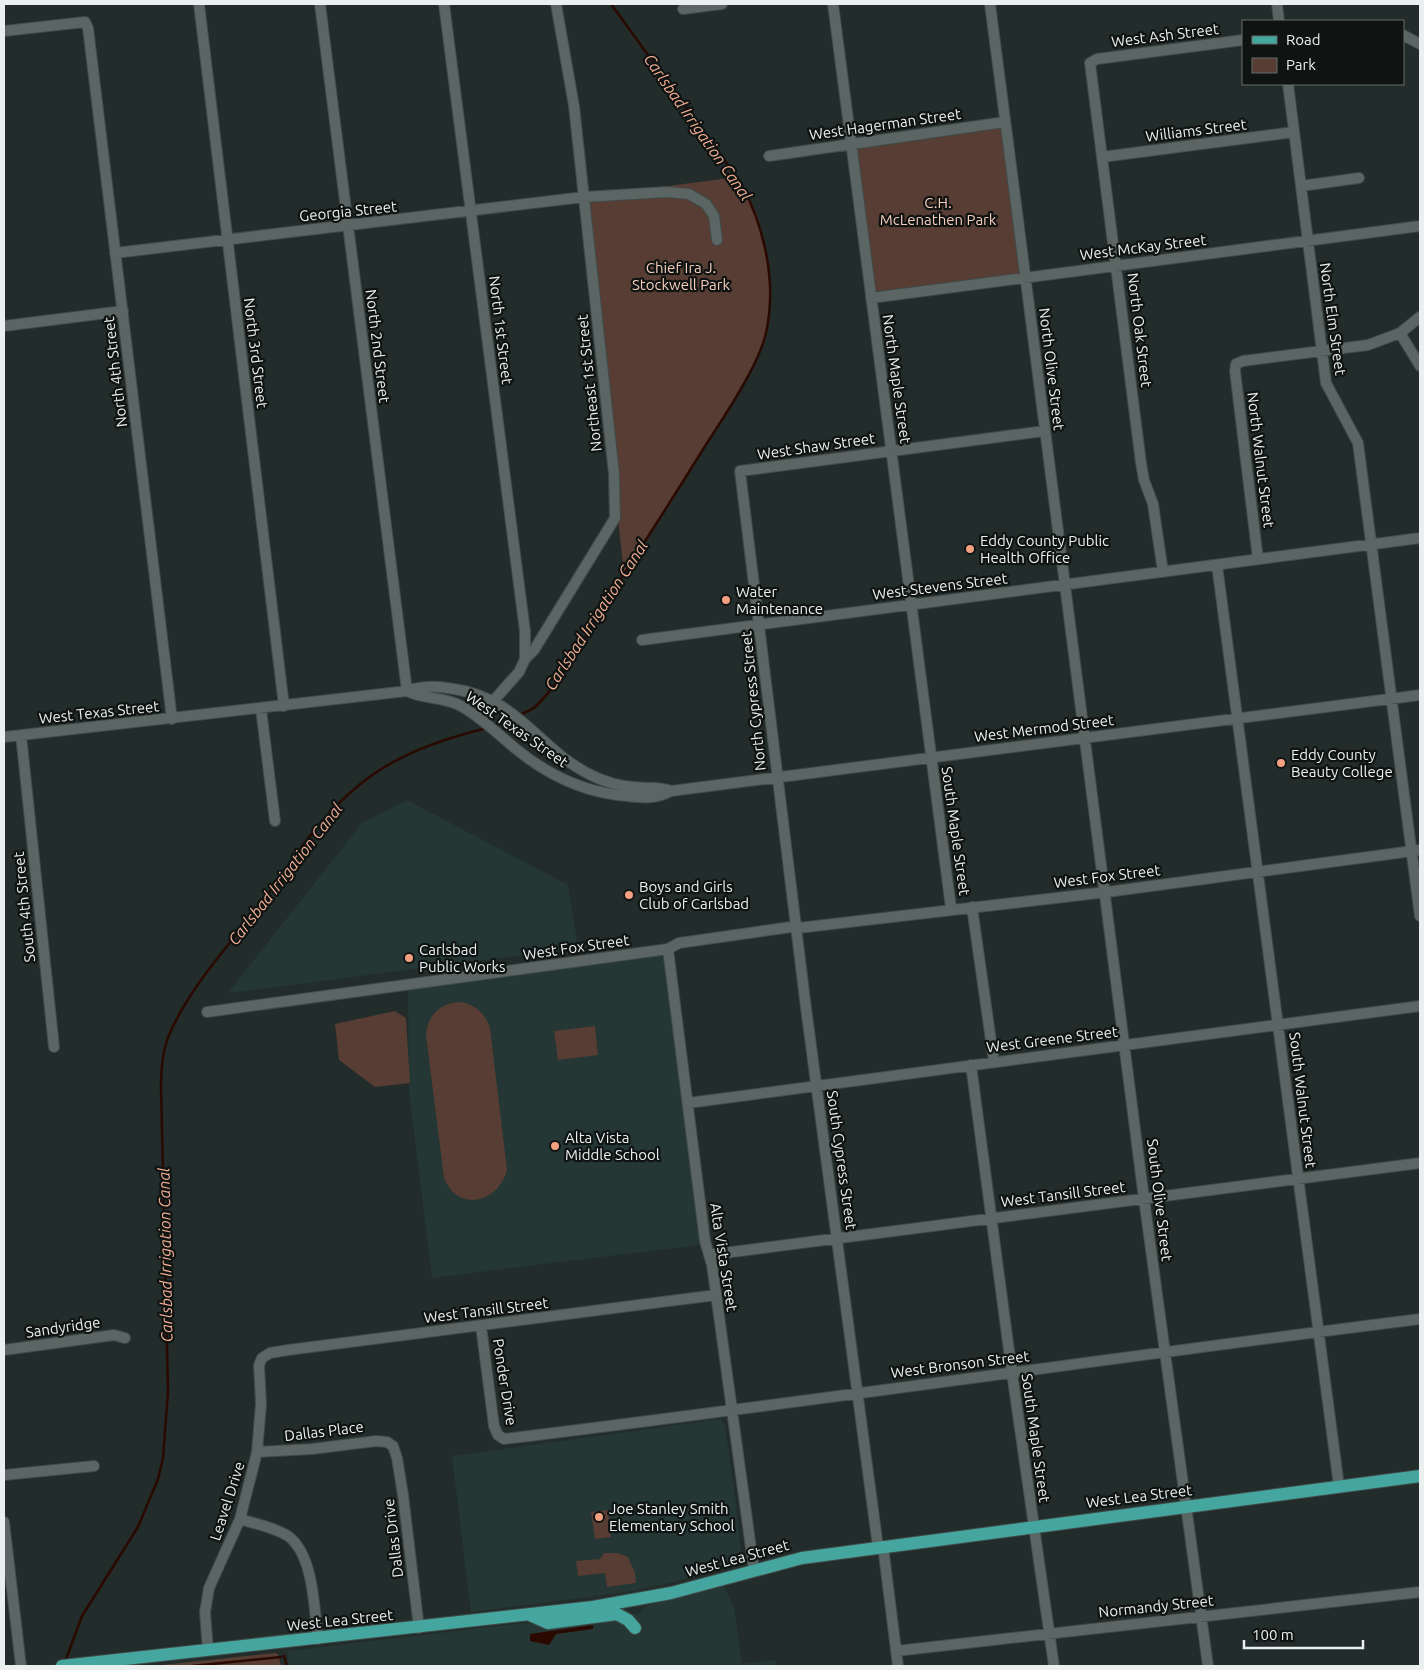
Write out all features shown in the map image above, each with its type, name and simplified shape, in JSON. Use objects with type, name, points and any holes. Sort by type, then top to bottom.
[{"type":"main road","name":"West Lea Street","points":[[62,1666],[530,1615],[643,1599],[802,1558],[880,1546],[1420,1476]]},
{"type":"main road","points":[[530,1615],[548,1623],[617,1614],[628,1620],[635,1628]]},
{"type":"street","name":"North 3rd Street","points":[[199,4],[284,706]]},
{"type":"street","name":"North 2nd Street","points":[[320,4],[407,691]]},
{"type":"street","name":"North 1st Street","points":[[444,4],[525,632],[525,659]]},
{"type":"street","name":"Northeast 1st Street","points":[[478,717],[497,703],[519,672],[525,659],[534,650],[602,543],[616,514],[614,474],[584,197],[570,79],[556,4]]},
{"type":"street","points":[[683,9],[722,4]]},
{"type":"street","name":"North Maple Street","points":[[833,4],[931,758]]},
{"type":"street","name":"North Olive Street","points":[[990,4],[1064,585],[1086,738]]},
{"type":"street","points":[[1276,4],[1279,20]]},
{"type":"street","name":"North 4th Street","points":[[4,31],[85,22],[88,28],[172,719]]},
{"type":"street","points":[[1404,36],[1420,44]]},
{"type":"street","name":"West Ash Street","points":[[1091,61],[1242,40]]},
{"type":"street","name":"North Oak Street","points":[[1091,61],[1141,464],[1144,480],[1153,504],[1163,572]]},
{"type":"street","name":"North Elm Street","points":[[1288,85],[1326,383],[1358,443],[1391,699],[1416,850],[1420,916]]},
{"type":"street","name":"West Hagerman Street","points":[[769,156],[1005,122]]},
{"type":"street","name":"Williams Street","points":[[1102,157],[1294,132]]},
{"type":"street","points":[[1301,186],[1359,178]]},
{"type":"street","name":"Georgia Street","points":[[115,253],[584,197],[667,192],[689,194],[710,209],[714,216],[717,240]]},
{"type":"street","name":"West McKay Street","points":[[870,298],[1420,226]]},
{"type":"street","points":[[4,326],[123,311]]},
{"type":"street","points":[[1321,352],[1368,345],[1400,333],[1420,317]]},
{"type":"street","points":[[1400,333],[1420,366]]},
{"type":"street","name":"North Walnut Street","points":[[1258,559],[1235,372],[1236,364],[1243,361],[1321,352]]},
{"type":"street","name":"West Shaw Street","points":[[740,471],[1044,431]]},
{"type":"street","name":"North Cypress Street","points":[[740,471],[760,624],[777,778]]},
{"type":"street","name":"West Stevens Street","points":[[642,640],[1420,538]]},
{"type":"street","points":[[1217,565],[1238,718]]},
{"type":"street","name":"West Texas Street","points":[[4,737],[284,706],[407,691],[415,688],[444,688],[466,692],[497,703],[526,723],[568,761],[595,777],[623,785],[660,787],[671,791]]},
{"type":"street","name":"West Texas Street","points":[[407,691],[415,696],[454,702],[478,717],[534,763],[579,786],[612,795],[636,797],[661,797],[671,791]]},
{"type":"street","name":"West Mermod Street","points":[[671,791],[1420,695]]},
{"type":"street","points":[[261,708],[275,822]]},
{"type":"street","name":"South Walnut Street","points":[[1238,718],[1339,1486]]},
{"type":"street","name":"South 4th Street","points":[[22,735],[54,1047]]},
{"type":"street","name":"South Olive Street","points":[[1086,738],[1144,1198],[1208,1666]]},
{"type":"street","name":"South Maple Street","points":[[931,758],[951,908]]},
{"type":"street","name":"South Cypress Street","points":[[777,778],[858,1392],[898,1666]]},
{"type":"street","name":"West Fox Street","points":[[207,1012],[668,949],[679,943],[798,927],[951,908],[972,908],[1106,892],[1416,850]]},
{"type":"street","name":"South Maple Street","points":[[972,908],[994,1062]]},
{"type":"street","name":"Alta Vista Street","points":[[668,949],[705,1241],[716,1295],[754,1570]]},
{"type":"street","name":"West Greene Street","points":[[688,1103],[1420,1006]]},
{"type":"street","name":"South Maple Street","points":[[971,1065],[1012,1373],[1054,1666]]},
{"type":"street","name":"West Tansill Street","points":[[709,1255],[1420,1162]]},
{"type":"street","name":"West Tansill Street","points":[[262,1358],[288,1350],[716,1295]]},
{"type":"street","name":"West Bronson Street","points":[[504,1439],[731,1411],[858,1392],[1420,1319]]},
{"type":"street","name":"Ponder Drive","points":[[481,1326],[494,1426],[498,1435],[504,1439]]},
{"type":"street","name":"Sandyridge","points":[[4,1350],[114,1335],[125,1338]]},
{"type":"street","name":"Leavel Drive","points":[[208,1650],[205,1612],[207,1594],[240,1519],[258,1452],[261,1404],[259,1366],[262,1358]]},
{"type":"street","name":"Dallas Place","points":[[258,1452],[312,1449],[376,1441],[387,1442],[393,1446]]},
{"type":"street","name":"Dallas Drive","points":[[393,1446],[398,1458],[402,1485],[419,1628]]},
{"type":"street","points":[[4,1475],[94,1466]]},
{"type":"street","points":[[240,1519],[287,1536],[299,1548],[308,1567],[318,1639]]},
{"type":"street","points":[[4,1522],[20,1666]]},
{"type":"street","name":"Normandy Street","points":[[896,1650],[1420,1592]]},
{"type":"shaded area","points":[[407,800],[568,885],[578,948],[228,993],[362,823]]},
{"type":"shaded area","name":"Alta Vista Middle School","points":[[668,949],[706,1244],[432,1278],[409,1090],[408,985]]},
{"type":"shaded area","name":"Joe Stanley Smith Elementary School","points":[[721,1419],[725,1425],[736,1503],[742,1561],[740,1564],[628,1592],[471,1612],[452,1456]]},
{"type":"shaded area","points":[[724,1586],[734,1607],[742,1664],[775,1660],[776,1666],[289,1666],[287,1651],[523,1623],[550,1624],[640,1613],[646,1606]]},
{"type":"shaded area","points":[[593,1625],[593,1629],[556,1634],[549,1645],[530,1641],[530,1634]]},
{"type":"green space","name":"C.H. McLenathen Park","points":[[1005,122],[1025,277],[871,298],[851,145]]},
{"type":"green space","name":"Chief Ira J. Stockwell Park","points":[[737,177],[748,194],[756,213],[766,253],[769,295],[765,335],[753,365],[710,439],[624,575],[584,197]]},
{"type":"green space","points":[[459,1002],[479,1010],[490,1028],[507,1170],[495,1190],[477,1200],[468,1200],[458,1196],[450,1189],[444,1178],[426,1035],[432,1016],[440,1008]]},
{"type":"green space","points":[[395,1011],[406,1018],[410,1083],[375,1087],[339,1060],[335,1024]]},
{"type":"green space","points":[[595,1026],[598,1055],[558,1060],[554,1031]]},
{"type":"green space","points":[[608,1510],[611,1537],[595,1539],[591,1512]]},
{"type":"green space","points":[[604,1553],[617,1553],[628,1557],[635,1573],[636,1583],[607,1587],[605,1573],[578,1576],[576,1561],[600,1559]]},
{"type":"green space","points":[[278,1654],[281,1666],[152,1666]]},
{"type":"waterway","name":"Carlsbad Irrigation Canal","points":[[520,715],[536,706],[567,668],[748,377],[761,350],[769,318],[769,278],[763,238],[741,183],[611,4]]},
{"type":"waterway","name":"Carlsbad Irrigation Canal","points":[[495,725],[513,719]]},
{"type":"waterway","name":"Carlsbad Irrigation Canal","points":[[65,1662],[82,1616],[138,1527],[158,1479],[163,1458],[168,1392],[161,1080],[163,1054],[169,1035],[188,999],[200,982],[263,901],[304,844],[338,804],[381,769],[415,751],[450,738],[487,728]]},
{"type":"waterway","points":[[284,1656],[287,1666]]},
{"type":"waterway","points":[[192,1666],[281,1657]]},
{"type":"place","name":"Eddy County Public Health Office","points":[[970,549]]},
{"type":"place","name":"Water Maintenance","points":[[726,600]]},
{"type":"place","name":"Eddy County Beauty College","points":[[1281,763]]},
{"type":"place","name":"Boys and Girls Club of Carlsbad","points":[[629,895]]},
{"type":"place","name":"Carlsbad Public Works","points":[[409,958]]},
{"type":"place","name":"Alta Vista Middle School","points":[[555,1146]]},
{"type":"place","name":"Joe Stanley Smith Elementary School","points":[[599,1517]]}]
